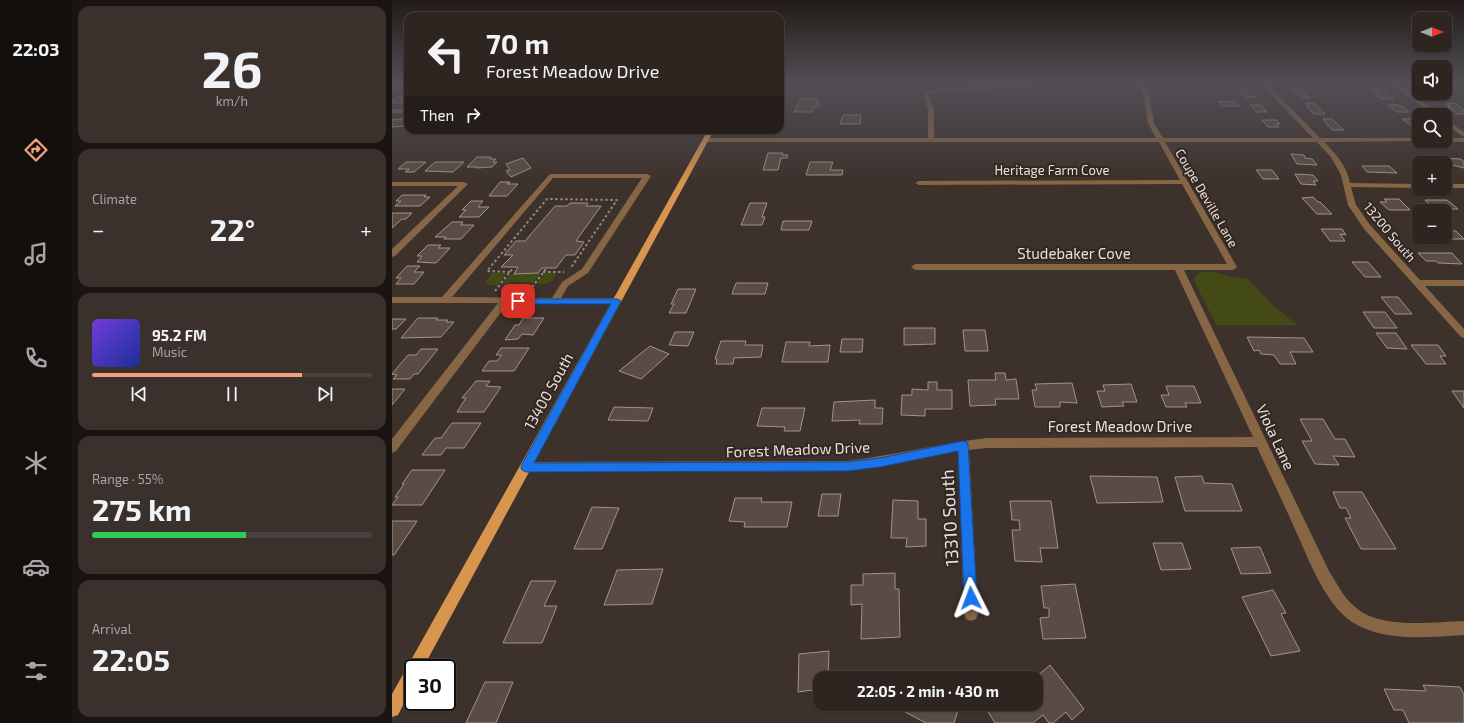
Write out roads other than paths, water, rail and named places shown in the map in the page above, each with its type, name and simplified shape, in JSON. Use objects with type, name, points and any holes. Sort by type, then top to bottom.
[{"type":"main road","name":"13400 South","points":[[420,659],[710,134]]},
{"type":"main road","points":[[392,709],[404,687]]},
{"type":"street","points":[[931,117],[931,140]]},
{"type":"street","name":"Coupe Deville Lane","points":[[1148,117],[1233,267]]},
{"type":"street","name":"13200 South","points":[[1296,117],[1340,165],[1345,175],[1352,205],[1359,217],[1464,335]]},
{"type":"street","points":[[1452,127],[1464,136]]},
{"type":"street","points":[[706,140],[1412,140]]},
{"type":"street","points":[[1452,140],[1464,140]]},
{"type":"street","points":[[444,300],[551,176],[647,176],[585,271],[565,284],[554,301]]},
{"type":"street","name":"Heritage Farm Cove","points":[[919,182],[1185,182]]},
{"type":"street","points":[[392,184],[464,184],[392,254]]},
{"type":"street","points":[[1347,185],[1412,186]]},
{"type":"street","points":[[1452,186],[1464,186]]},
{"type":"street","name":"Studebaker Cove","points":[[915,267],[1233,267]]},
{"type":"street","name":"Viola Lane","points":[[1178,267],[1324,576],[1336,595],[1353,615],[1376,626],[1398,629],[1464,628]]},
{"type":"street","points":[[1417,283],[1464,283]]},
{"type":"street","points":[[392,300],[617,301]]},
{"type":"street","points":[[392,448],[505,301]]},
{"type":"street","name":"Forest Meadow Drive","points":[[526,467],[848,466],[880,462],[963,445],[1014,442],[1260,442]]},
{"type":"street","name":"13310 South","points":[[963,445],[971,614]]}]
